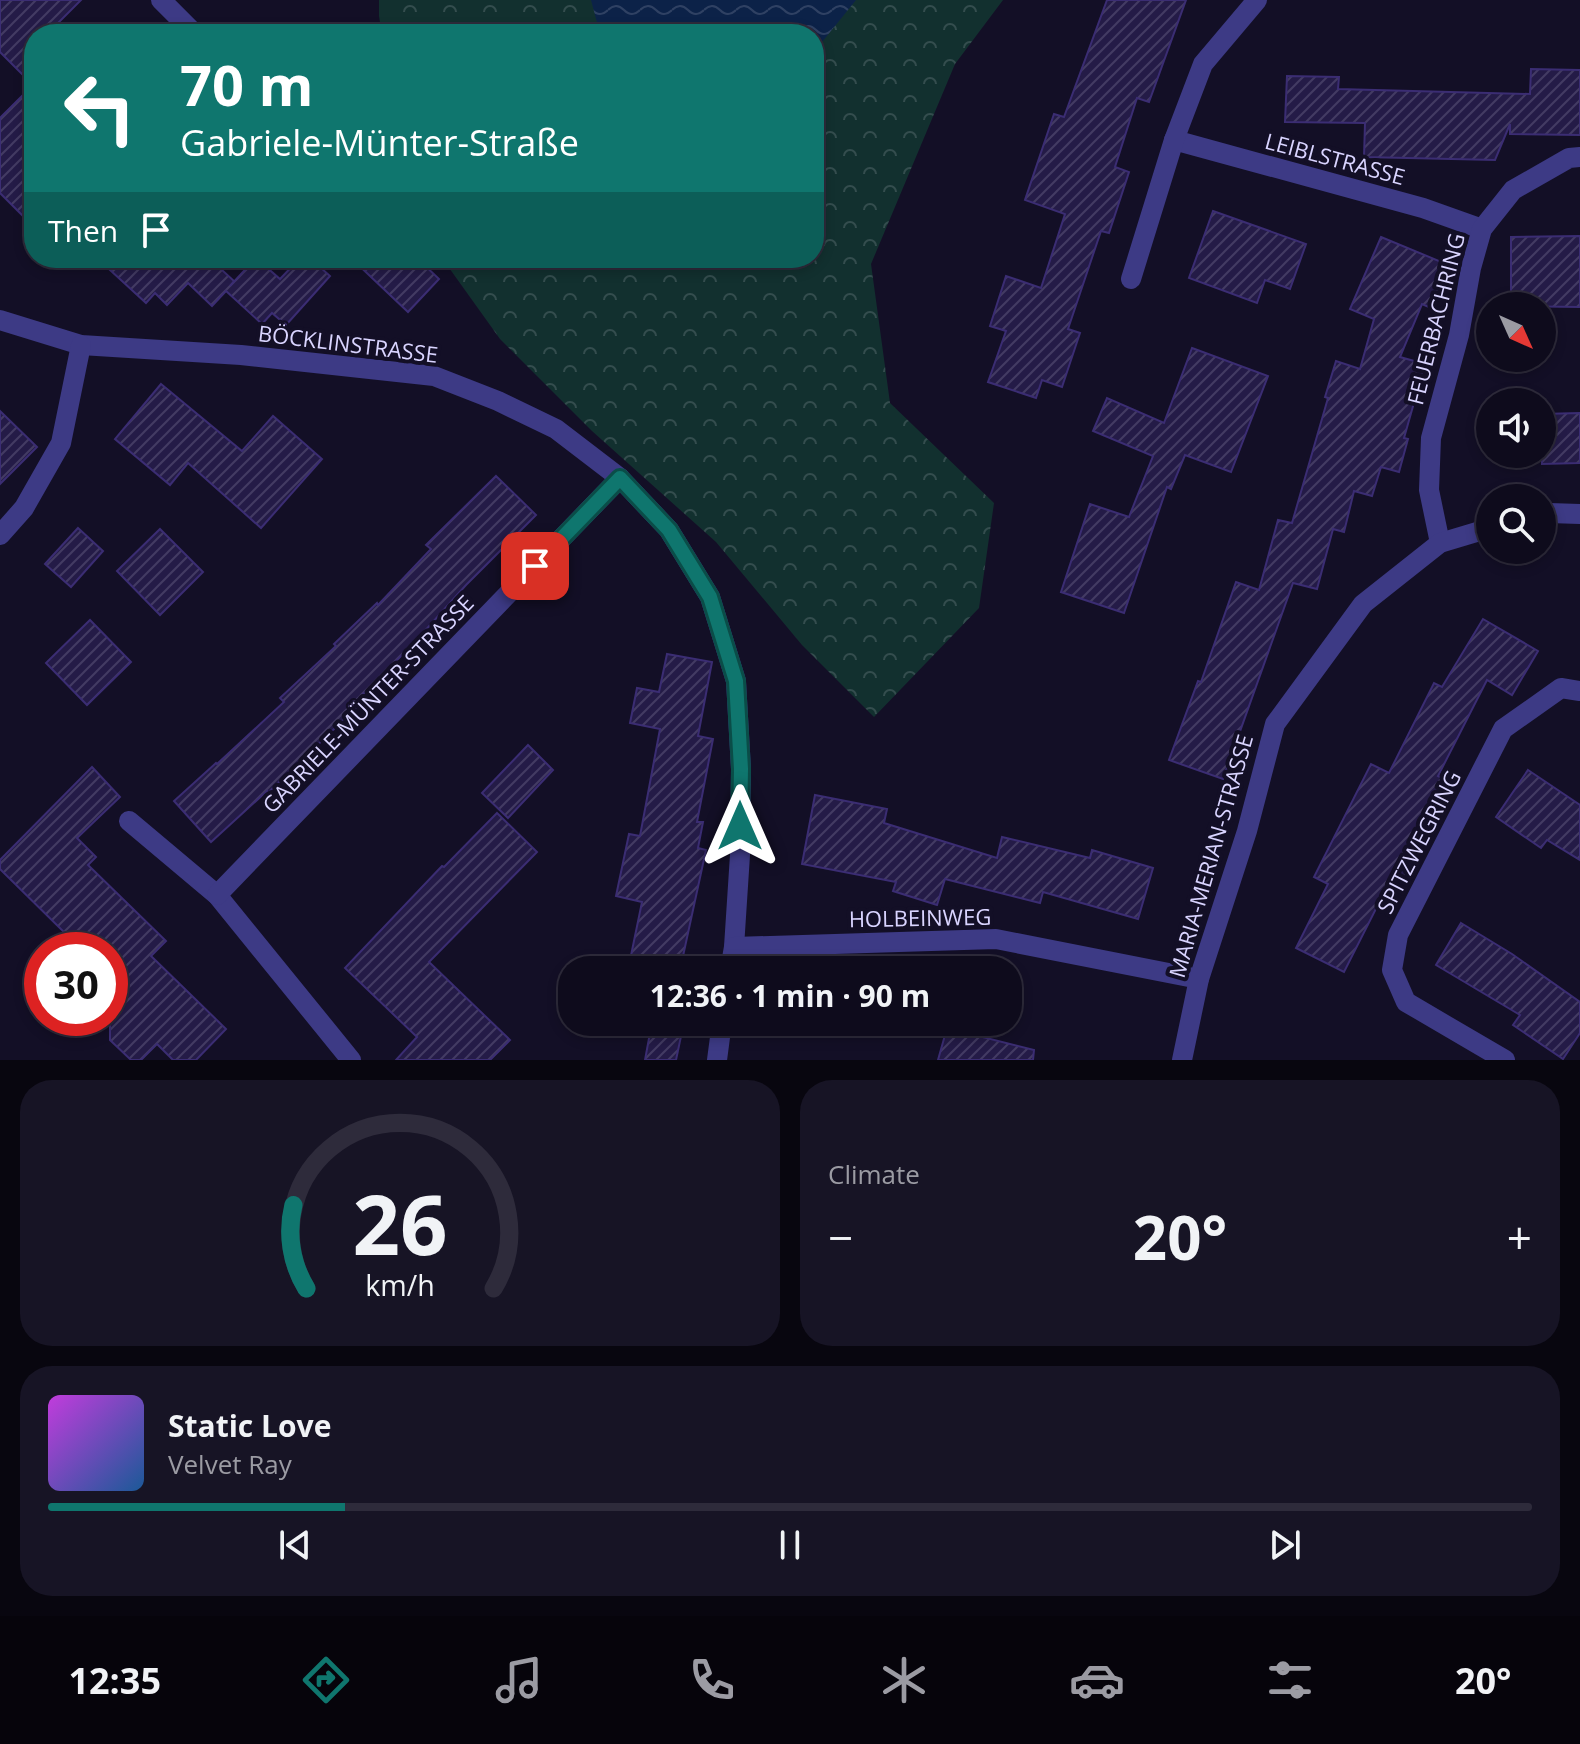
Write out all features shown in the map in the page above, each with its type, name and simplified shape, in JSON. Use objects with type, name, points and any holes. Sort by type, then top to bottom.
[{"type":"street","points":[[161,0],[185,24]]},
{"type":"street","points":[[1131,279],[1174,140],[1203,64],[1257,0]]},
{"type":"street","name":"LEIBLSTRASSE","points":[[1174,140],[1423,208],[1482,229]]},
{"type":"street","name":"FEUERBACHRING","points":[[1440,543],[1429,490],[1431,438],[1459,335],[1471,268],[1482,229],[1513,190],[1569,158],[1580,157]]},
{"type":"street","name":"BÖCKLINSTRASSE","points":[[0,320],[81,345],[241,355],[434,376],[498,401],[556,429],[620,478],[669,530],[710,597],[736,681],[741,769],[740,855],[732,956]]},
{"type":"street","points":[[0,535],[24,508],[61,443],[81,345]]},
{"type":"street","name":"GABRIELE-MÜNTER-STRASSE","points":[[217,895],[620,478]]},
{"type":"street","points":[[1556,513],[1580,514]]},
{"type":"street","name":"MARIA-MERIAN-STRASSE","points":[[1182,1060],[1199,979],[1247,831],[1275,724],[1363,604],[1440,543],[1476,532]]},
{"type":"street","name":"SPITZWEGRING","points":[[1505,1060],[1406,1002],[1392,970],[1398,935],[1503,729],[1561,688],[1580,691]]},
{"type":"street","points":[[129,821],[217,895],[351,1060]]},
{"type":"street","name":"HOLBEINWEG","points":[[734,947],[996,939],[1199,979]]},
{"type":"street","points":[[717,1060],[720,1036]]},
{"type":"green space","points":[[379,0],[1003,0],[955,64],[871,264],[890,403],[994,503],[979,608],[874,717],[802,645],[716,542],[592,431],[500,339],[449,268],[824,268],[824,24],[380,24]]},
{"type":"water","points":[[591,0],[856,0],[824,40],[824,24],[597,24]]},
{"type":"building","points":[[0,0],[81,0],[57,24],[24,24],[24,76],[0,52]]},
{"type":"building","points":[[1107,0],[1186,0],[1149,102],[1137,98],[1115,167],[1129,172],[1109,233],[1101,231],[1068,329],[1080,333],[1062,387],[1042,380],[1036,398],[988,382],[1006,331],[990,326],[1006,276],[1041,288],[1065,214],[1025,200],[1054,114],[1064,117]]},
{"type":"building","points":[[1531,69],[1580,70],[1580,135],[1510,134],[1510,124],[1495,160],[1364,157],[1365,123],[1285,122],[1287,76],[1339,77],[1338,89],[1530,94]]},
{"type":"building","points":[[24,94],[24,217],[0,193],[0,118]]},
{"type":"building","points":[[1213,211],[1306,244],[1290,289],[1265,280],[1257,303],[1189,278]]},
{"type":"building","points":[[1580,236],[1580,307],[1556,307],[1556,292],[1511,292],[1511,237]]},
{"type":"building","points":[[1381,237],[1451,266],[1433,309],[1422,304],[1400,357],[1425,364],[1404,438],[1408,439],[1399,472],[1381,467],[1372,496],[1354,491],[1344,532],[1333,529],[1317,589],[1293,583],[1223,779],[1169,760],[1198,681],[1201,682],[1236,582],[1259,590],[1278,520],[1292,523],[1336,361],[1360,369],[1374,319],[1350,309]]},
{"type":"building","points":[[108,268],[220,268],[234,281],[230,286],[247,268],[267,268],[280,279],[290,268],[321,268],[330,276],[286,325],[272,313],[262,324],[226,291],[212,306],[188,283],[167,305],[155,293],[146,303]]},
{"type":"building","points":[[362,268],[427,268],[439,279],[408,312]]},
{"type":"building","points":[[1192,348],[1268,376],[1231,472],[1185,455],[1171,489],[1167,487],[1124,613],[1061,592],[1090,504],[1129,517],[1153,456],[1093,431],[1107,398],[1164,423]]},
{"type":"building","points":[[161,384],[242,451],[273,416],[322,459],[261,528],[188,463],[170,485],[115,439]]},
{"type":"building","points":[[0,411],[37,447],[0,484]]},
{"type":"building","points":[[1580,413],[1580,463],[1556,464],[1556,414]]},
{"type":"building","points":[[496,476],[536,515],[359,698],[362,702],[268,793],[211,842],[174,801],[284,702],[280,698],[378,605],[431,549],[426,545]]},
{"type":"building","points":[[78,528],[103,551],[71,587],[45,564]]},
{"type":"building","points":[[160,529],[203,572],[160,615],[117,571]]},
{"type":"building","points":[[1483,619],[1538,651],[1512,695],[1487,680],[1438,776],[1454,784],[1404,883],[1392,877],[1344,972],[1296,948],[1328,884],[1314,877],[1371,764],[1389,773],[1434,683],[1442,687]]},
{"type":"building","points":[[90,620],[131,662],[87,705],[46,663]]},
{"type":"building","points":[[667,654],[712,662],[698,736],[713,739],[697,822],[703,822],[698,848],[706,850],[683,956],[631,956],[642,902],[616,896],[629,834],[640,836],[660,729],[630,723],[637,688],[659,692]]},
{"type":"building","points":[[528,745],[553,770],[508,818],[482,793]]},
{"type":"building","points":[[92,767],[120,797],[77,838],[96,857],[88,865],[166,941],[151,956],[226,1029],[196,1060],[173,1060],[157,1044],[141,1060],[131,1060],[110,1040],[110,1036],[128,1036],[128,932],[64,932],[0,869],[0,860]]},
{"type":"building","points":[[1528,770],[1580,805],[1580,860],[1547,840],[1541,848],[1496,817]]},
{"type":"building","points":[[815,795],[887,809],[884,823],[997,858],[1002,837],[1090,858],[1092,850],[1153,868],[1138,919],[1043,892],[1040,903],[945,879],[937,905],[893,891],[896,882],[802,864]]},
{"type":"building","points":[[497,813],[537,852],[429,962],[510,1040],[490,1060],[396,1060],[417,1037],[345,968]]},
{"type":"building","points":[[1461,923],[1580,1002],[1580,1033],[1563,1059],[1513,1025],[1520,1015],[1436,965]]},
{"type":"building","points":[[649,1036],[681,1036],[676,1060],[645,1060]]},
{"type":"building","points":[[945,1036],[979,1036],[1034,1050],[1033,1060],[938,1060]]},
{"type":"route","points":[[535,566],[620,478],[669,530],[710,597],[736,681],[741,769],[740,826]]}]
